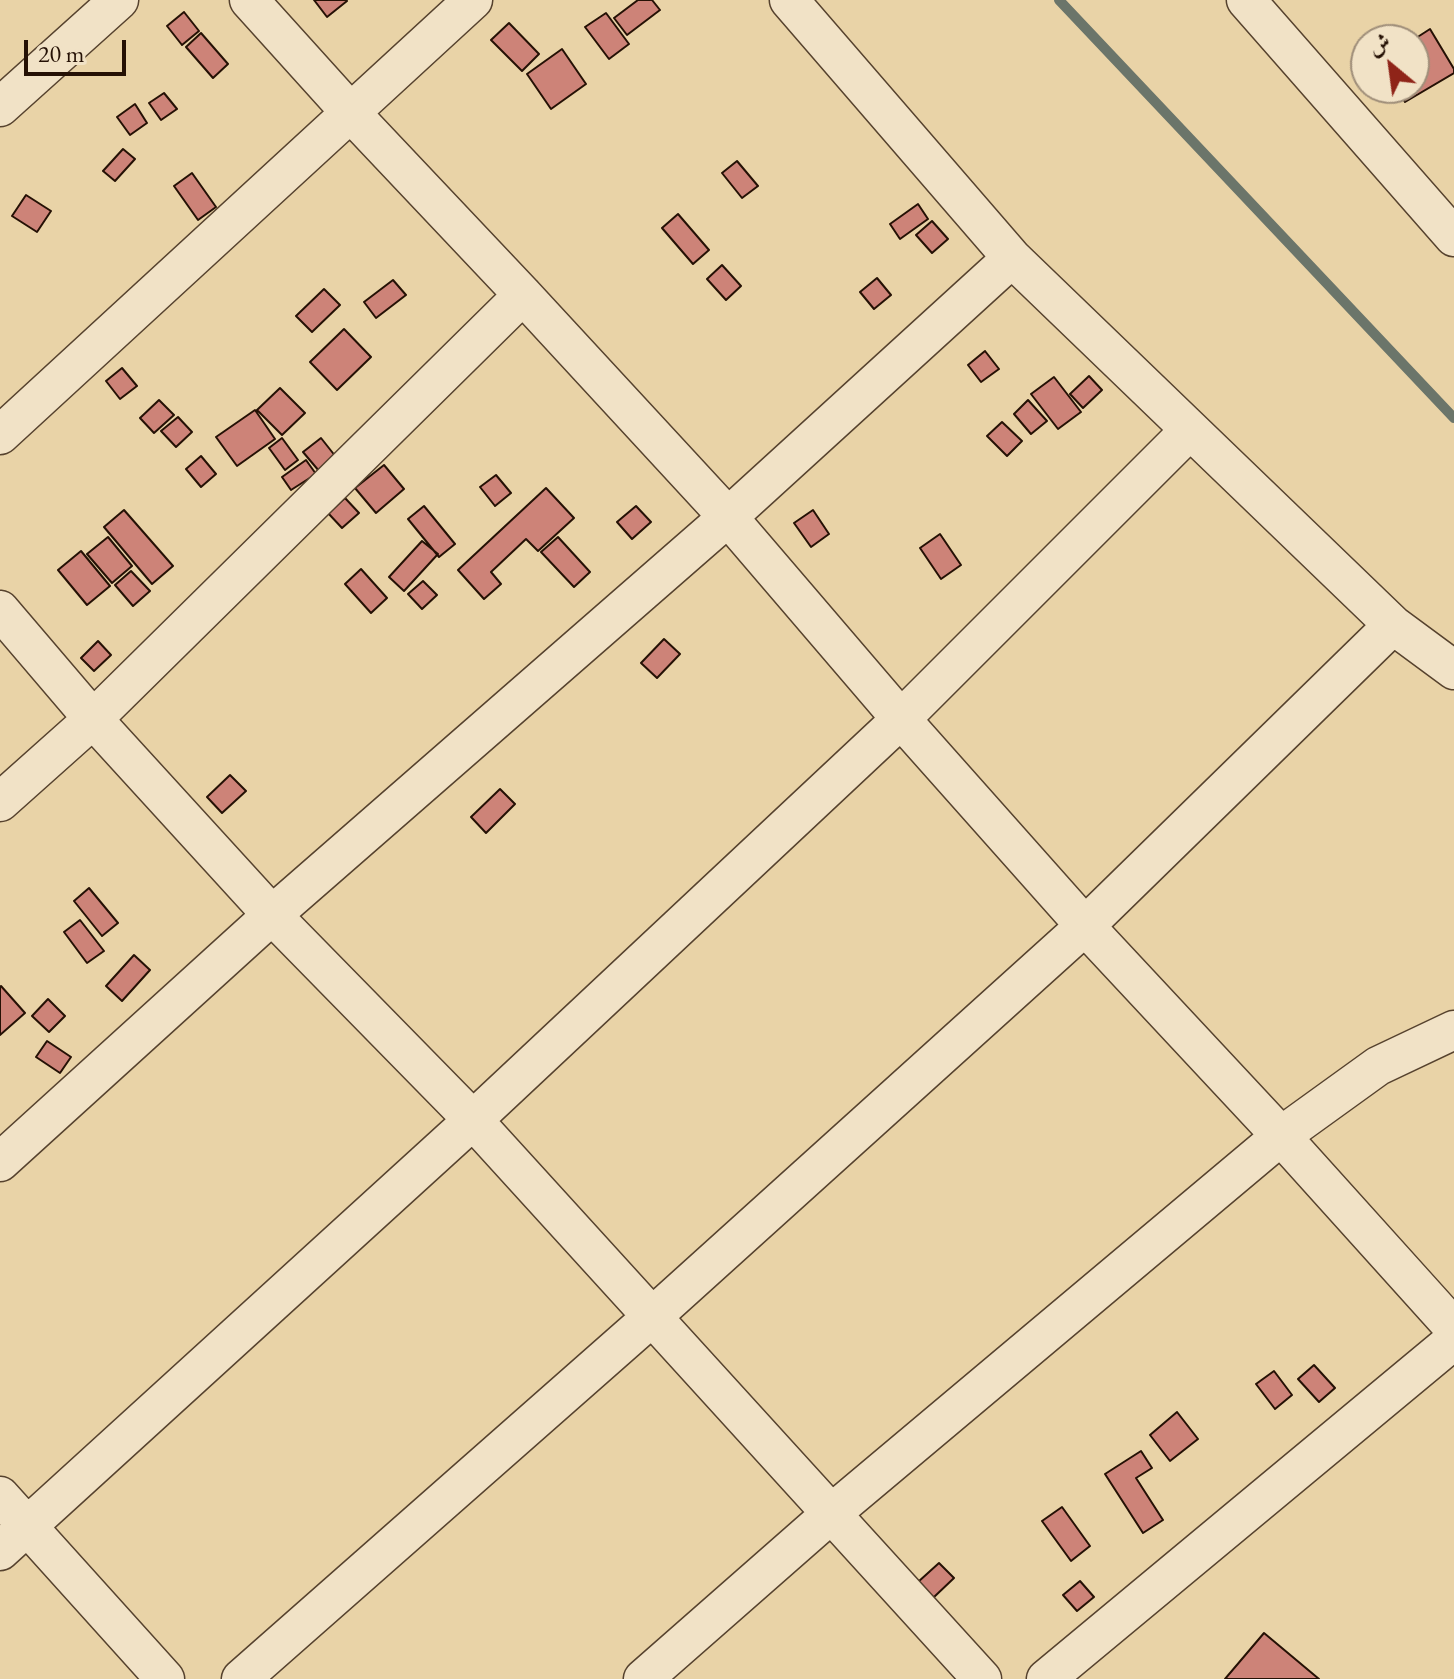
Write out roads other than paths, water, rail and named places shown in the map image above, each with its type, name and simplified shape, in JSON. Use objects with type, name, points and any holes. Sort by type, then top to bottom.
[{"type":"street","points":[[0,107],[119,0]]},
{"type":"street","points":[[249,0],[728,517],[901,719],[1085,926],[1454,1328]]},
{"type":"street","points":[[0,435],[473,0]]},
{"type":"street","points":[[789,0],[1012,258],[1393,625],[1454,670]]},
{"type":"street","points":[[1255,3],[1451,227]]},
{"type":"street","points":[[0,1162],[272,915],[728,517],[1012,258]]},
{"type":"street","points":[[0,802],[93,719],[523,295]]},
{"type":"street","points":[[14,1539],[473,1120],[901,719],[1190,430]]},
{"type":"street","points":[[0,610],[93,719],[272,915],[473,1120],[982,1679]]},
{"type":"street","points":[[241,1679],[653,1316],[1085,926],[1393,625]]},
{"type":"street","points":[[643,1679],[832,1513],[1281,1136],[1378,1066],[1454,1030]]},
{"type":"street","points":[[1046,1679],[1454,1340]]},
{"type":"street","points":[[0,1496],[14,1539],[165,1679]]},
{"type":"waterway","points":[[1059,0],[1454,418]]}]
